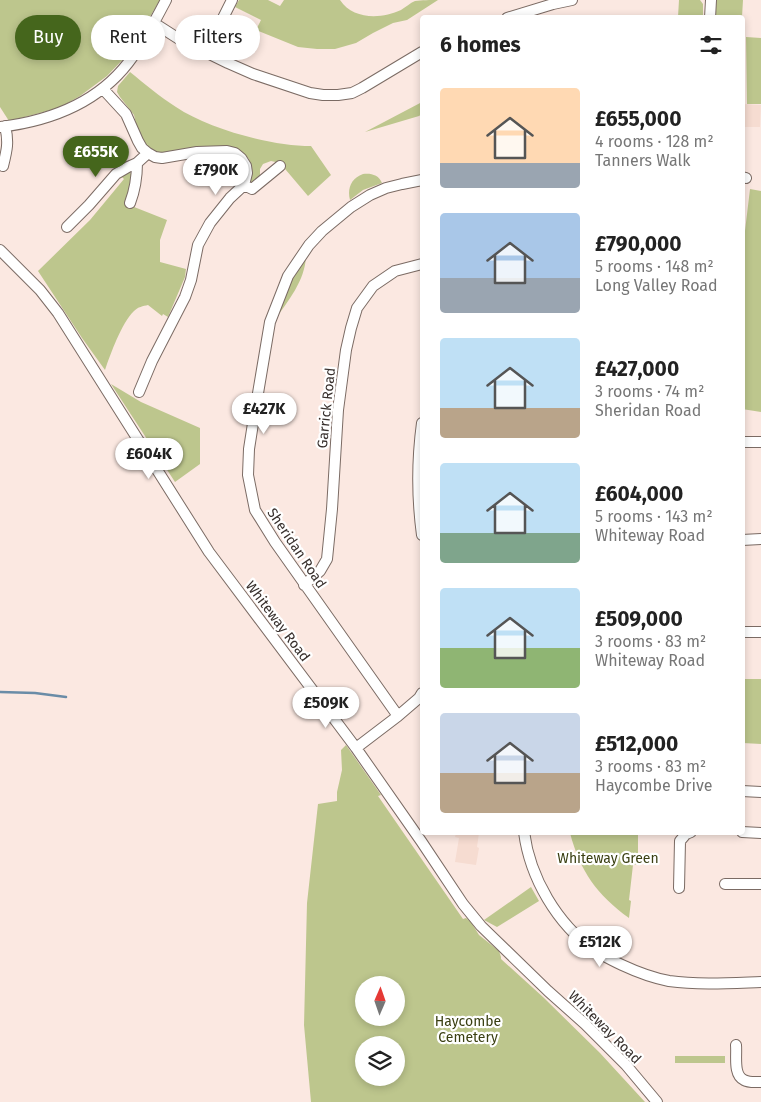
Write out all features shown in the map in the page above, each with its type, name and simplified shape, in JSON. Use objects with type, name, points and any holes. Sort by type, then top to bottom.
[{"type":"street","points":[[158,15],[166,0]]},
{"type":"street","points":[[224,15],[232,0]]},
{"type":"street","points":[[517,15],[572,0]]},
{"type":"street","points":[[710,15],[711,0]]},
{"type":"street","points":[[222,60],[253,74],[310,93],[338,96],[352,93],[362,88],[420,53]]},
{"type":"street","points":[[1,168],[8,143],[2,127],[52,116],[92,97],[116,77],[130,60]]},
{"type":"street","points":[[103,89],[126,114],[138,141],[148,153],[162,158],[197,152],[227,151],[235,153],[241,158],[246,166],[247,173],[244,185],[230,198],[210,223],[198,245],[191,280],[185,297],[149,360],[139,392]]},
{"type":"street","points":[[66,228],[116,174],[128,166],[137,164],[148,153]]},
{"type":"street","points":[[130,204],[136,186],[137,164]]},
{"type":"street","points":[[244,185],[252,189],[280,166]]},
{"type":"street","name":"Sheridan Road","points":[[398,716],[349,645],[304,585],[255,510],[248,475],[254,417],[270,322],[288,276],[309,245],[322,231],[351,207],[370,195],[394,186],[420,180]]},
{"type":"street","name":"Whiteway Road","points":[[0,250],[40,290],[58,312],[215,560],[356,748],[463,904],[481,926],[626,1065],[657,1102]]},
{"type":"street","name":"Garrick Road","points":[[304,585],[320,571],[327,559],[338,410],[346,350],[357,308],[373,286],[395,271],[420,265]]},
{"type":"street","points":[[745,442],[761,442]]},
{"type":"street","points":[[420,448],[418,455],[420,475]]},
{"type":"street","points":[[745,540],[761,539]]},
{"type":"street","points":[[745,632],[761,632]]},
{"type":"street","points":[[356,748],[420,696]]},
{"type":"street","points":[[745,791],[761,792]]},
{"type":"street","points":[[745,832],[761,833]]},
{"type":"street","points":[[525,835],[539,884],[554,909],[568,926],[596,951],[634,971],[654,978],[690,983],[761,982]]},
{"type":"street","points":[[679,888],[680,841],[685,835]]},
{"type":"street","points":[[731,887],[761,884]]},
{"type":"street","points":[[736,1045],[736,1071],[739,1076],[745,1081],[761,1082]]},
{"type":"shaded area","points":[[745,104],[761,105],[760,127],[745,127]]},
{"type":"shaded area","points":[[456,835],[479,835],[476,865],[455,862],[459,838],[455,837]]},
{"type":"green space","points":[[0,0],[160,0],[151,15],[91,15],[91,60],[122,60],[107,76],[80,96],[59,108],[9,121],[0,107]]},
{"type":"green space","points":[[239,0],[268,0],[280,6],[284,0],[340,0],[352,11],[368,16],[377,16],[401,10],[415,1],[438,0],[407,20],[393,23],[356,43],[335,49],[298,47],[260,32],[260,15],[251,15],[235,7]]},
{"type":"green space","points":[[679,0],[700,0],[703,4],[703,15],[678,15]]},
{"type":"green space","points":[[717,0],[743,0],[742,15],[715,15]]},
{"type":"green space","points":[[746,37],[761,38],[761,104],[747,104]]},
{"type":"green space","points":[[130,72],[170,103],[205,122],[241,135],[278,143],[311,146],[331,175],[308,196],[280,163],[271,161],[263,164],[260,169],[260,178],[257,181],[251,182],[249,159],[242,153],[226,148],[163,155],[151,152],[140,141],[134,115],[117,92],[118,86]]},
{"type":"green space","points":[[420,103],[419,116],[365,132]]},
{"type":"green space","points":[[126,173],[132,174],[128,196],[124,203],[167,220],[160,240],[160,262],[186,269],[185,277],[168,317],[163,314],[162,316],[148,305],[136,310],[129,317],[121,331],[105,370],[38,271],[90,220],[124,179],[121,176]]},
{"type":"green space","points":[[363,174],[374,175],[382,183],[363,190],[350,200],[351,184],[355,178]]},
{"type":"green space","points":[[750,189],[761,191],[761,412],[745,409],[745,231]]},
{"type":"green space","points":[[306,256],[303,274],[290,298],[274,321],[286,289]]},
{"type":"green space","points":[[111,384],[141,402],[200,428],[200,464],[175,482]]},
{"type":"green space","points":[[745,679],[761,679],[761,744],[745,743]]},
{"type":"green space","name":"Haycombe Cemetery","points":[[346,745],[381,795],[378,796],[463,919],[466,918],[471,922],[479,935],[499,951],[501,959],[600,1053],[645,1102],[311,1102],[304,1025],[307,903],[318,804],[337,801],[342,770],[341,750]]},
{"type":"green space","name":"Whiteway Green","points":[[571,835],[638,835],[638,864],[633,865],[629,918],[608,900],[591,881],[574,847]]},
{"type":"green space","points":[[531,887],[539,901],[497,927],[484,920]]},
{"type":"green space","points":[[675,1056],[725,1056],[725,1063],[675,1063]]},
{"type":"waterway","points":[[0,692],[35,693],[66,697]]}]
